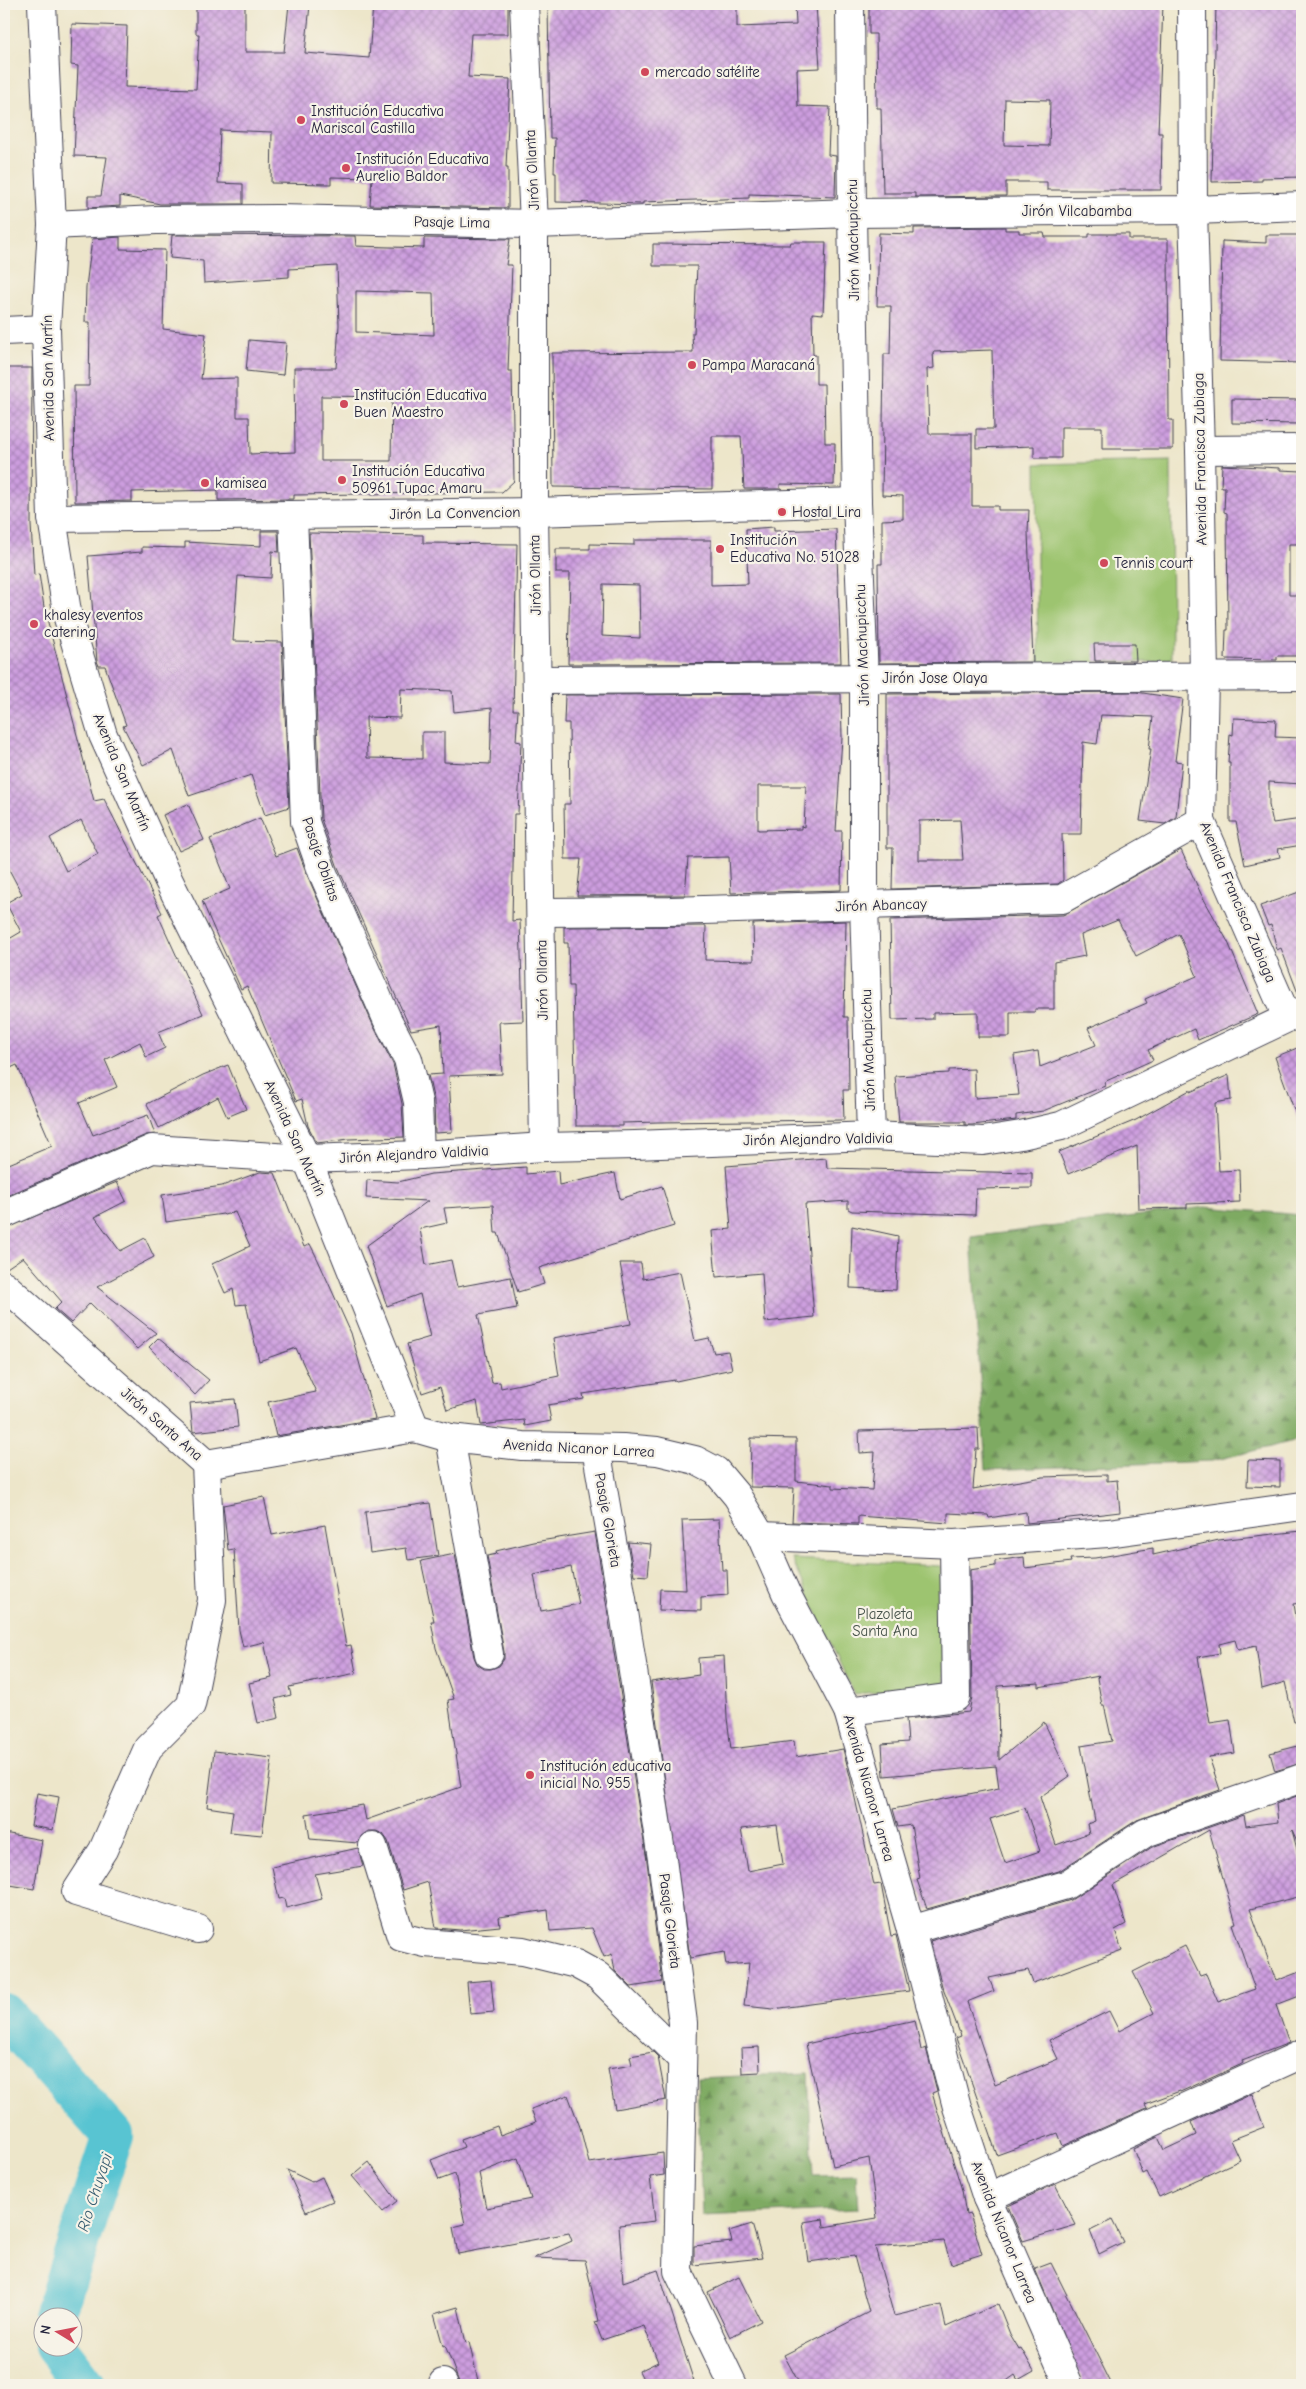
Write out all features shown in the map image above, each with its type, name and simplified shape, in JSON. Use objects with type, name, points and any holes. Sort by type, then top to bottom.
[{"type":"street","name":"Avenida San Martín","points":[[42,4],[52,225],[46,329],[52,518],[68,618],[103,735],[168,879],[307,1159],[415,1428]]},
{"type":"street","name":"Jirón Ollanta","points":[[524,4],[534,224],[534,512],[544,1147]]},
{"type":"street","name":"Jirón Machupicchu","points":[[850,4],[852,213],[864,679],[864,905],[871,1136]]},
{"type":"street","name":"Avenida Francisca Zubiaga","points":[[1192,4],[1193,210],[1204,677],[1201,821],[1294,1014]]},
{"type":"street","name":"Jirón Vilcabamba","points":[[852,213],[1193,210],[1302,206]]},
{"type":"street","name":"Pasaje Lima","points":[[52,225],[156,220],[277,219],[534,224],[852,213]]},
{"type":"street","points":[[4,331],[46,329]]},
{"type":"street","points":[[1200,450],[1302,449]]},
{"type":"street","name":"Jirón La Convencion","points":[[52,518],[534,512],[858,502]]},
{"type":"street","name":"Pasaje Oblitas","points":[[293,516],[304,822],[322,871],[387,1019],[408,1059],[418,1102],[420,1155]]},
{"type":"street","name":"Jirón Jose Olaya","points":[[538,680],[1302,676]]},
{"type":"street","name":"Jirón Abancay","points":[[541,912],[1062,899],[1201,821]]},
{"type":"street","name":"Jirón Alejandro Valdivia","points":[[4,1214],[152,1149],[307,1159],[420,1155],[544,1147],[871,1136],[983,1141],[1061,1126],[1294,1014]]},
{"type":"street","name":"Jirón Santa Ana","points":[[4,1285],[206,1464],[415,1428]]},
{"type":"street","name":"Avenida Nicanor Larrea","points":[[415,1428],[450,1438],[522,1446],[657,1451],[695,1460],[716,1472],[737,1496],[760,1536],[786,1593],[848,1711],[911,1930],[957,2107],[987,2198],[1069,2385]]},
{"type":"street","points":[[450,1438],[489,1654]]},
{"type":"street","name":"Pasaje Glorieta","points":[[596,1448],[622,1599],[662,1859],[683,2023],[678,2271],[733,2385]]},
{"type":"street","points":[[198,1929],[76,1892],[103,1850],[148,1748],[190,1705],[212,1600],[206,1464]]},
{"type":"street","points":[[760,1536],[954,1544],[1108,1533],[1302,1506]]},
{"type":"street","points":[[848,1711],[956,1697],[954,1544]]},
{"type":"street","points":[[911,1930],[1066,1885],[1145,1834],[1302,1778]]},
{"type":"street","points":[[373,1846],[401,1937],[425,1943],[523,1951],[576,1964],[598,1976],[682,2058]]},
{"type":"street","points":[[987,2198],[1302,2054]]},
{"type":"green space","name":"Tennis court","points":[[1171,461],[1172,662],[1038,662],[1036,464]]},
{"type":"green space","points":[[1205,1207],[1302,1215],[1302,1439],[1212,1461],[986,1470],[971,1237]]},
{"type":"green space","name":"Plazoleta Santa Ana","points":[[792,1559],[941,1566],[945,1686],[854,1694]]},
{"type":"green space","points":[[808,2073],[813,2175],[856,2174],[858,2209],[702,2216],[697,2078]]},
{"type":"building","points":[[196,4],[245,4],[245,52],[284,52],[289,4],[310,5],[305,53],[369,58],[373,4],[508,4],[508,34],[471,34],[468,77],[510,79],[506,167],[508,167],[508,208],[370,205],[372,178],[331,177],[331,184],[271,183],[272,132],[220,130],[218,183],[243,184],[243,204],[160,204],[120,196],[120,206],[88,208],[88,196],[101,196],[107,157],[74,156],[78,66],[71,65],[72,24],[127,26],[125,87],[196,89],[199,34],[196,34]]},
{"type":"building","points":[[548,4],[737,4],[737,27],[796,25],[795,4],[816,4],[820,68],[797,69],[798,106],[830,107],[828,155],[836,156],[835,197],[749,194],[749,198],[643,202],[643,204],[556,202],[556,173],[554,173],[555,138],[550,138]]},
{"type":"building","points":[[869,4],[1163,4],[1158,133],[1162,133],[1161,190],[1047,190],[1047,182],[1006,182],[1006,196],[915,197],[915,193],[883,193],[881,108],[877,108],[876,34],[869,34]],"holes":[[[1005,99],[1050,100],[1049,146],[1004,145]]]},
{"type":"building","points":[[1216,4],[1302,4],[1302,177],[1262,178],[1262,181],[1212,182]]},
{"type":"building","points":[[1005,227],[1005,230],[1019,230],[1019,233],[1044,233],[1045,237],[1089,237],[1089,234],[1129,234],[1129,239],[1168,239],[1169,420],[1173,420],[1173,449],[1102,449],[1102,427],[1061,427],[1061,458],[1034,458],[1034,446],[976,448],[976,429],[994,429],[992,350],[933,352],[934,368],[927,369],[929,434],[972,434],[972,506],[998,506],[998,510],[1029,510],[1028,532],[1033,662],[879,663],[878,564],[882,564],[882,520],[903,519],[903,496],[882,495],[884,354],[890,354],[891,306],[877,306],[879,233],[914,234],[914,228]]},
{"type":"building","points":[[172,235],[355,236],[356,246],[424,248],[424,238],[510,239],[506,265],[512,265],[508,371],[512,371],[514,481],[502,492],[294,495],[294,499],[218,500],[218,490],[132,492],[132,501],[75,502],[74,386],[89,386],[90,322],[85,322],[86,287],[92,239],[120,237],[120,249],[165,250],[163,329],[206,334],[201,379],[237,378],[237,417],[249,417],[250,454],[295,452],[294,368],[336,368],[339,325],[337,266],[289,269],[289,277],[204,283],[203,261],[170,258]],"holes":[[[356,291],[433,293],[434,335],[356,332]],[[321,396],[392,397],[391,461],[321,461]]]},
{"type":"building","points":[[1266,235],[1299,235],[1298,269],[1302,269],[1302,363],[1220,361],[1222,241],[1266,243]]},
{"type":"building","name":"Pampa Maracaná","points":[[791,242],[826,242],[823,314],[812,313],[813,355],[816,355],[816,384],[824,384],[825,443],[835,443],[834,485],[780,484],[780,489],[744,489],[741,436],[712,436],[712,489],[553,487],[552,353],[693,352],[692,333],[694,333],[697,266],[653,266],[653,244],[790,245]]},
{"type":"building","points":[[249,340],[286,343],[283,375],[246,371]]},
{"type":"building","points":[[4,368],[32,368],[31,525],[34,575],[39,574],[44,607],[94,801],[104,799],[162,913],[158,915],[203,1014],[158,1032],[165,1048],[146,1057],[140,1042],[105,1060],[117,1087],[79,1103],[93,1135],[148,1115],[155,1134],[146,1135],[4,1197],[4,1166],[52,1146],[17,1065],[4,1071],[4,942],[21,932],[6,903],[22,894],[4,860]],"holes":[[[81,820],[98,854],[66,871],[50,838]]]},
{"type":"building","points":[[1232,399],[1302,400],[1302,424],[1232,423]]},
{"type":"building","points":[[1222,465],[1302,471],[1302,544],[1289,544],[1289,595],[1302,595],[1302,656],[1277,656],[1277,660],[1225,659],[1226,630],[1228,630],[1227,513],[1224,512],[1225,487],[1221,487]]},
{"type":"building","points":[[774,527],[774,531],[836,529],[841,663],[568,664],[570,573],[556,573],[556,549],[590,549],[590,544],[634,545],[634,540],[711,540],[711,585],[748,584],[746,529]],"holes":[[[603,584],[639,585],[640,638],[602,636]]]},
{"type":"building","points":[[261,531],[278,531],[279,552],[272,551],[271,578],[238,576],[233,641],[282,642],[289,807],[265,815],[251,775],[189,796],[173,750],[143,765],[123,726],[126,725],[105,666],[99,666],[97,661],[88,556],[142,552],[142,547],[185,548],[185,542],[261,546]]},
{"type":"building","points":[[309,533],[423,535],[423,543],[517,544],[513,710],[518,710],[516,741],[521,742],[518,814],[514,814],[512,921],[520,920],[523,1021],[499,1022],[502,1074],[449,1076],[452,1132],[435,1133],[434,1101],[428,1075],[443,1074],[441,1025],[411,1030],[337,865],[321,819]],"holes":[[[401,689],[452,691],[454,712],[492,708],[490,764],[444,762],[444,732],[422,732],[422,759],[367,758],[366,717],[400,718]]]},
{"type":"building","points":[[1094,644],[1135,644],[1136,661],[1095,661]]},
{"type":"building","points":[[1136,692],[1183,699],[1175,761],[1182,762],[1176,817],[1165,824],[1140,821],[1151,749],[1149,749],[1153,717],[1101,715],[1097,744],[1083,742],[1081,834],[1062,834],[1063,880],[1058,884],[892,889],[893,848],[887,848],[887,694]],"holes":[[[960,820],[963,860],[919,860],[919,821]]]},
{"type":"building","points":[[841,694],[842,738],[836,831],[842,831],[841,890],[731,893],[729,857],[688,858],[685,895],[577,896],[581,859],[565,859],[564,804],[570,804],[569,723],[564,723],[565,695]],"holes":[[[758,786],[806,786],[804,827],[801,826],[801,829],[758,830]]]},
{"type":"building","points":[[1234,718],[1276,720],[1275,737],[1302,738],[1302,784],[1269,782],[1269,805],[1273,823],[1302,819],[1302,845],[1278,849],[1280,857],[1245,865],[1236,822],[1230,822],[1230,763],[1228,763],[1230,734],[1233,735]]},
{"type":"building","points":[[188,804],[204,840],[179,851],[163,815]]},
{"type":"building","points":[[260,818],[276,856],[297,848],[373,1025],[393,1064],[402,1104],[404,1137],[349,1139],[317,1143],[308,1126],[302,1099],[296,1101],[247,986],[241,989],[217,936],[202,901],[230,889],[210,839]]},
{"type":"building","points":[[1181,850],[1201,894],[1228,942],[1258,1014],[1198,1040],[1194,1029],[1148,1050],[1153,1060],[1104,1082],[1105,1086],[1043,1111],[1016,1115],[1016,1120],[972,1125],[965,1125],[965,1122],[899,1122],[895,1076],[949,1073],[949,1070],[974,1069],[975,1098],[1019,1095],[1014,1055],[1038,1051],[1040,1067],[1096,1045],[1088,1028],[1147,1003],[1145,999],[1197,976],[1179,934],[1136,956],[1118,920],[1081,935],[1085,956],[1054,962],[1054,1009],[1035,1009],[1035,1012],[1010,1012],[1010,1037],[978,1037],[978,1012],[933,1013],[933,1019],[892,1020],[890,920],[1063,915]]},
{"type":"building","points":[[1302,891],[1302,996],[1299,996],[1281,948],[1277,950],[1271,925],[1268,926],[1260,906]]},
{"type":"building","points":[[846,921],[844,1017],[848,1017],[849,1090],[843,1090],[844,1120],[658,1122],[622,1123],[622,1126],[576,1126],[573,986],[569,986],[568,943],[564,943],[564,927],[706,926],[705,960],[754,961],[753,924]]},
{"type":"building","points":[[1302,1046],[1302,1125],[1300,1126],[1275,1057]]},
{"type":"building","points":[[228,1065],[246,1109],[227,1117],[218,1097],[159,1128],[147,1104],[203,1075]]},
{"type":"building","points":[[1229,1075],[1231,1100],[1215,1103],[1219,1171],[1239,1170],[1240,1202],[1187,1204],[1187,1208],[1139,1209],[1137,1146],[1068,1174],[1059,1152],[1136,1120],[1190,1090],[1190,1092]]},
{"type":"building","points":[[826,1158],[827,1168],[1032,1173],[1032,1188],[976,1189],[975,1215],[852,1211],[848,1209],[848,1201],[805,1204],[814,1317],[765,1322],[762,1273],[716,1277],[712,1231],[731,1229],[726,1166]]},
{"type":"building","points":[[526,1167],[526,1174],[558,1171],[559,1185],[615,1173],[620,1199],[662,1186],[674,1226],[539,1268],[544,1284],[518,1292],[498,1233],[495,1233],[493,1205],[444,1208],[447,1223],[420,1229],[426,1265],[451,1260],[457,1287],[511,1277],[517,1308],[478,1315],[492,1383],[500,1382],[501,1388],[559,1376],[553,1338],[631,1324],[620,1263],[641,1263],[643,1279],[680,1272],[695,1341],[709,1338],[714,1353],[728,1351],[732,1369],[676,1381],[583,1394],[584,1399],[548,1405],[551,1421],[525,1426],[524,1420],[481,1425],[477,1401],[447,1410],[440,1387],[422,1393],[407,1344],[430,1337],[420,1294],[387,1306],[366,1246],[428,1201],[366,1198],[367,1180],[398,1182],[431,1174]]},
{"type":"building","points":[[260,1172],[275,1173],[304,1247],[310,1244],[318,1260],[351,1333],[375,1419],[276,1436],[268,1402],[316,1392],[296,1348],[259,1361],[246,1304],[236,1305],[233,1289],[225,1293],[212,1264],[250,1246],[235,1212],[166,1222],[162,1195],[222,1186]]},
{"type":"building","points":[[117,1182],[126,1201],[95,1217],[120,1251],[145,1238],[154,1257],[97,1287],[156,1333],[137,1349],[90,1303],[71,1323],[55,1309],[62,1302],[23,1257],[4,1270],[4,1229]]},
{"type":"building","points":[[852,1226],[898,1236],[896,1290],[850,1288]]},
{"type":"building","points":[[158,1338],[209,1380],[195,1395],[149,1347]]},
{"type":"building","points":[[235,1399],[238,1427],[193,1432],[190,1403]]},
{"type":"building","points":[[978,1428],[979,1449],[976,1449],[973,1489],[1043,1477],[1107,1475],[1107,1481],[1117,1480],[1120,1512],[1027,1523],[1026,1512],[989,1518],[988,1515],[948,1513],[948,1523],[858,1516],[858,1524],[792,1522],[794,1488],[750,1487],[751,1438],[796,1439],[796,1481],[833,1485],[833,1488],[872,1490],[875,1452],[860,1453],[859,1431]]},
{"type":"building","points":[[1248,1460],[1280,1461],[1280,1487],[1247,1486]]},
{"type":"building","points":[[264,1497],[272,1535],[325,1525],[346,1646],[351,1645],[356,1673],[289,1687],[291,1695],[275,1699],[279,1718],[258,1723],[249,1683],[272,1678],[264,1642],[243,1647],[239,1630],[234,1549],[228,1550],[223,1505]]},
{"type":"building","points":[[430,1503],[438,1556],[408,1560],[406,1548],[370,1553],[365,1512]]},
{"type":"building","points":[[719,1519],[722,1570],[727,1570],[728,1595],[701,1597],[701,1611],[659,1610],[660,1589],[686,1590],[682,1520]]},
{"type":"building","points":[[1301,1531],[1302,1603],[1294,1604],[1300,1641],[1302,1640],[1302,1721],[1294,1722],[1285,1682],[1262,1689],[1256,1646],[1238,1650],[1235,1640],[1219,1644],[1220,1653],[1198,1657],[1210,1723],[1230,1720],[1235,1753],[1209,1757],[1220,1790],[1137,1820],[1059,1871],[927,1909],[917,1880],[920,1879],[911,1825],[898,1827],[893,1809],[999,1788],[996,1766],[884,1776],[882,1744],[908,1742],[906,1719],[969,1712],[972,1697],[970,1570],[995,1566],[995,1561],[1024,1557],[1025,1568],[1071,1562],[1070,1559],[1095,1558],[1153,1548],[1153,1555],[1219,1540]],"holes":[[[1099,1676],[1097,1678],[1102,1705],[1104,1705],[1112,1741],[1081,1746],[1095,1821],[1087,1824],[1089,1833],[1056,1845],[1040,1797],[1070,1776],[1044,1722],[999,1760],[998,1686],[1039,1683],[1039,1687]],[[1025,1808],[1040,1851],[1005,1863],[990,1819]]]},
{"type":"building","points":[[595,1532],[647,1861],[662,1982],[631,1987],[615,1971],[612,1954],[604,1957],[592,1928],[550,1931],[548,1910],[499,1917],[500,1926],[460,1930],[436,1928],[428,1882],[403,1890],[388,1841],[383,1834],[376,1831],[368,1831],[361,1836],[358,1843],[310,1839],[306,1814],[363,1805],[366,1820],[461,1787],[448,1700],[454,1699],[436,1648],[431,1621],[434,1621],[421,1561],[455,1554],[474,1657],[477,1664],[484,1669],[491,1669],[499,1666],[504,1659],[504,1652],[487,1556],[497,1554],[496,1551],[534,1542]],"holes":[[[571,1567],[579,1604],[541,1611],[534,1575]]]},
{"type":"building","points":[[628,1542],[651,1544],[648,1576],[634,1575]]},
{"type":"building","points":[[724,1656],[727,1718],[731,1749],[794,1741],[796,1757],[843,1749],[874,1885],[881,1884],[891,1936],[896,1935],[909,1991],[773,2009],[744,2006],[749,1963],[726,1965],[724,1952],[690,1958],[651,1682],[699,1675],[698,1658]],"holes":[[[777,1825],[783,1864],[748,1871],[741,1829]]]},
{"type":"building","points":[[1302,1745],[1302,1763],[1275,1771],[1270,1753]]},
{"type":"building","points":[[214,1751],[272,1758],[262,1835],[230,1832],[233,1811],[207,1807]]},
{"type":"building","points":[[37,1793],[59,1797],[53,1830],[31,1826]]},
{"type":"building","points":[[1302,1794],[1302,1843],[1298,1843],[1292,1830],[1302,1869],[1302,1896],[1250,1909],[1276,1981],[1302,1971],[1302,1995],[1276,2005],[1289,2043],[1242,2061],[1243,2063],[1240,2065],[1180,2092],[1145,2104],[1147,2108],[1063,2146],[1058,2133],[997,2155],[956,2038],[961,2036],[942,1986],[930,1941],[1071,1900],[1152,1847],[1244,1815],[1246,1826],[1278,1822],[1276,1804]],"holes":[[[1209,1830],[1236,1923],[1232,1924],[1255,1989],[1218,2002],[1206,1974],[1200,1976],[1185,1946],[1133,1972],[1154,2013],[1119,2031],[1109,2011],[1049,2040],[1058,2059],[995,2085],[967,2002],[994,1991],[989,1978],[1028,1970],[1033,1983],[1122,1950],[1115,1930],[1126,1924],[1113,1885]]]},
{"type":"building","points":[[4,1833],[42,1840],[34,1889],[4,1884]]},
{"type":"building","points":[[358,1848],[363,1866],[315,1874],[322,1899],[286,1908],[284,1898],[279,1899],[272,1867]]},
{"type":"building","points":[[491,1980],[494,2012],[470,2014],[467,1982]]},
{"type":"building","points":[[915,2020],[921,2050],[926,2048],[937,2091],[932,2093],[962,2190],[966,2215],[970,2214],[982,2254],[951,2264],[944,2241],[875,2247],[894,2316],[941,2305],[946,2327],[998,2304],[1010,2334],[1019,2349],[1021,2348],[1034,2371],[1018,2380],[1015,2375],[1001,2385],[800,2385],[784,2355],[869,2312],[854,2256],[808,2262],[803,2222],[823,2219],[824,2227],[877,2218],[869,2158],[833,2166],[806,2044]]},
{"type":"building","points":[[759,2047],[760,2072],[742,2073],[741,2048]]},
{"type":"building","points":[[653,2052],[658,2057],[666,2100],[615,2109],[608,2069],[632,2065],[630,2056]]},
{"type":"building","points":[[1252,2094],[1264,2127],[1231,2140],[1240,2160],[1159,2197],[1147,2172],[1143,2174],[1133,2149],[1158,2137],[1164,2150],[1196,2135],[1191,2122]]},
{"type":"building","points":[[568,2095],[580,2127],[589,2163],[663,2153],[664,2175],[650,2177],[655,2221],[619,2225],[623,2282],[658,2270],[695,2385],[646,2385],[639,2371],[658,2362],[644,2326],[602,2340],[595,2322],[599,2321],[585,2260],[534,2258],[572,2241],[569,2233],[458,2254],[453,2227],[465,2224],[455,2174],[439,2180],[431,2160],[464,2147],[461,2139],[497,2126],[500,2135],[536,2122],[531,2109]],"holes":[[[518,2158],[531,2199],[486,2208],[479,2173]]]},
{"type":"building","points":[[369,2162],[397,2201],[383,2212],[352,2176]]},
{"type":"building","points":[[287,2170],[312,2182],[322,2177],[333,2201],[306,2212]]},
{"type":"building","points":[[1055,2184],[1076,2225],[1023,2241],[1008,2206]]},
{"type":"building","points":[[1112,2220],[1123,2242],[1099,2254],[1090,2231]]},
{"type":"building","points":[[752,2224],[762,2258],[694,2265],[694,2246],[732,2242],[729,2231]]},
{"type":"building","points":[[1051,2263],[1112,2385],[1084,2385],[1035,2269]]},
{"type":"building","points":[[739,2277],[761,2321],[730,2337],[708,2292]]},
{"type":"building","points":[[458,2307],[466,2343],[469,2342],[479,2385],[460,2385],[445,2345],[443,2346],[434,2314]]},
{"type":"waterway","name":"Rio Chuyapi","points":[[4,2014],[113,2136],[57,2306]]},
{"type":"waterway","name":"Rio Chuyapi","points":[[63,2356],[85,2385]]},
{"type":"place","name":"mercado satélite","points":[[645,72]]},
{"type":"place","name":"Institución Educativa Mariscal Castilla","points":[[301,120]]},
{"type":"place","name":"Institución Educativa Aurelio Baldor","points":[[346,168]]},
{"type":"place","name":"Pampa Maracaná","points":[[692,365]]},
{"type":"place","name":"Institución Educativa Buen Maestro","points":[[344,404]]},
{"type":"place","name":"Institución Educativa 50961 Tupac Amaru","points":[[342,480]]},
{"type":"place","name":"kamisea","points":[[205,483]]},
{"type":"place","name":"Hostal Lira","points":[[782,512]]},
{"type":"place","name":"Institución Educativa No. 51028","points":[[720,549]]},
{"type":"place","name":"Tennis court","points":[[1104,563]]},
{"type":"place","name":"khalesy eventos catering","points":[[34,624]]},
{"type":"place","name":"Institución educativa inicial No. 955","points":[[530,1775]]}]
